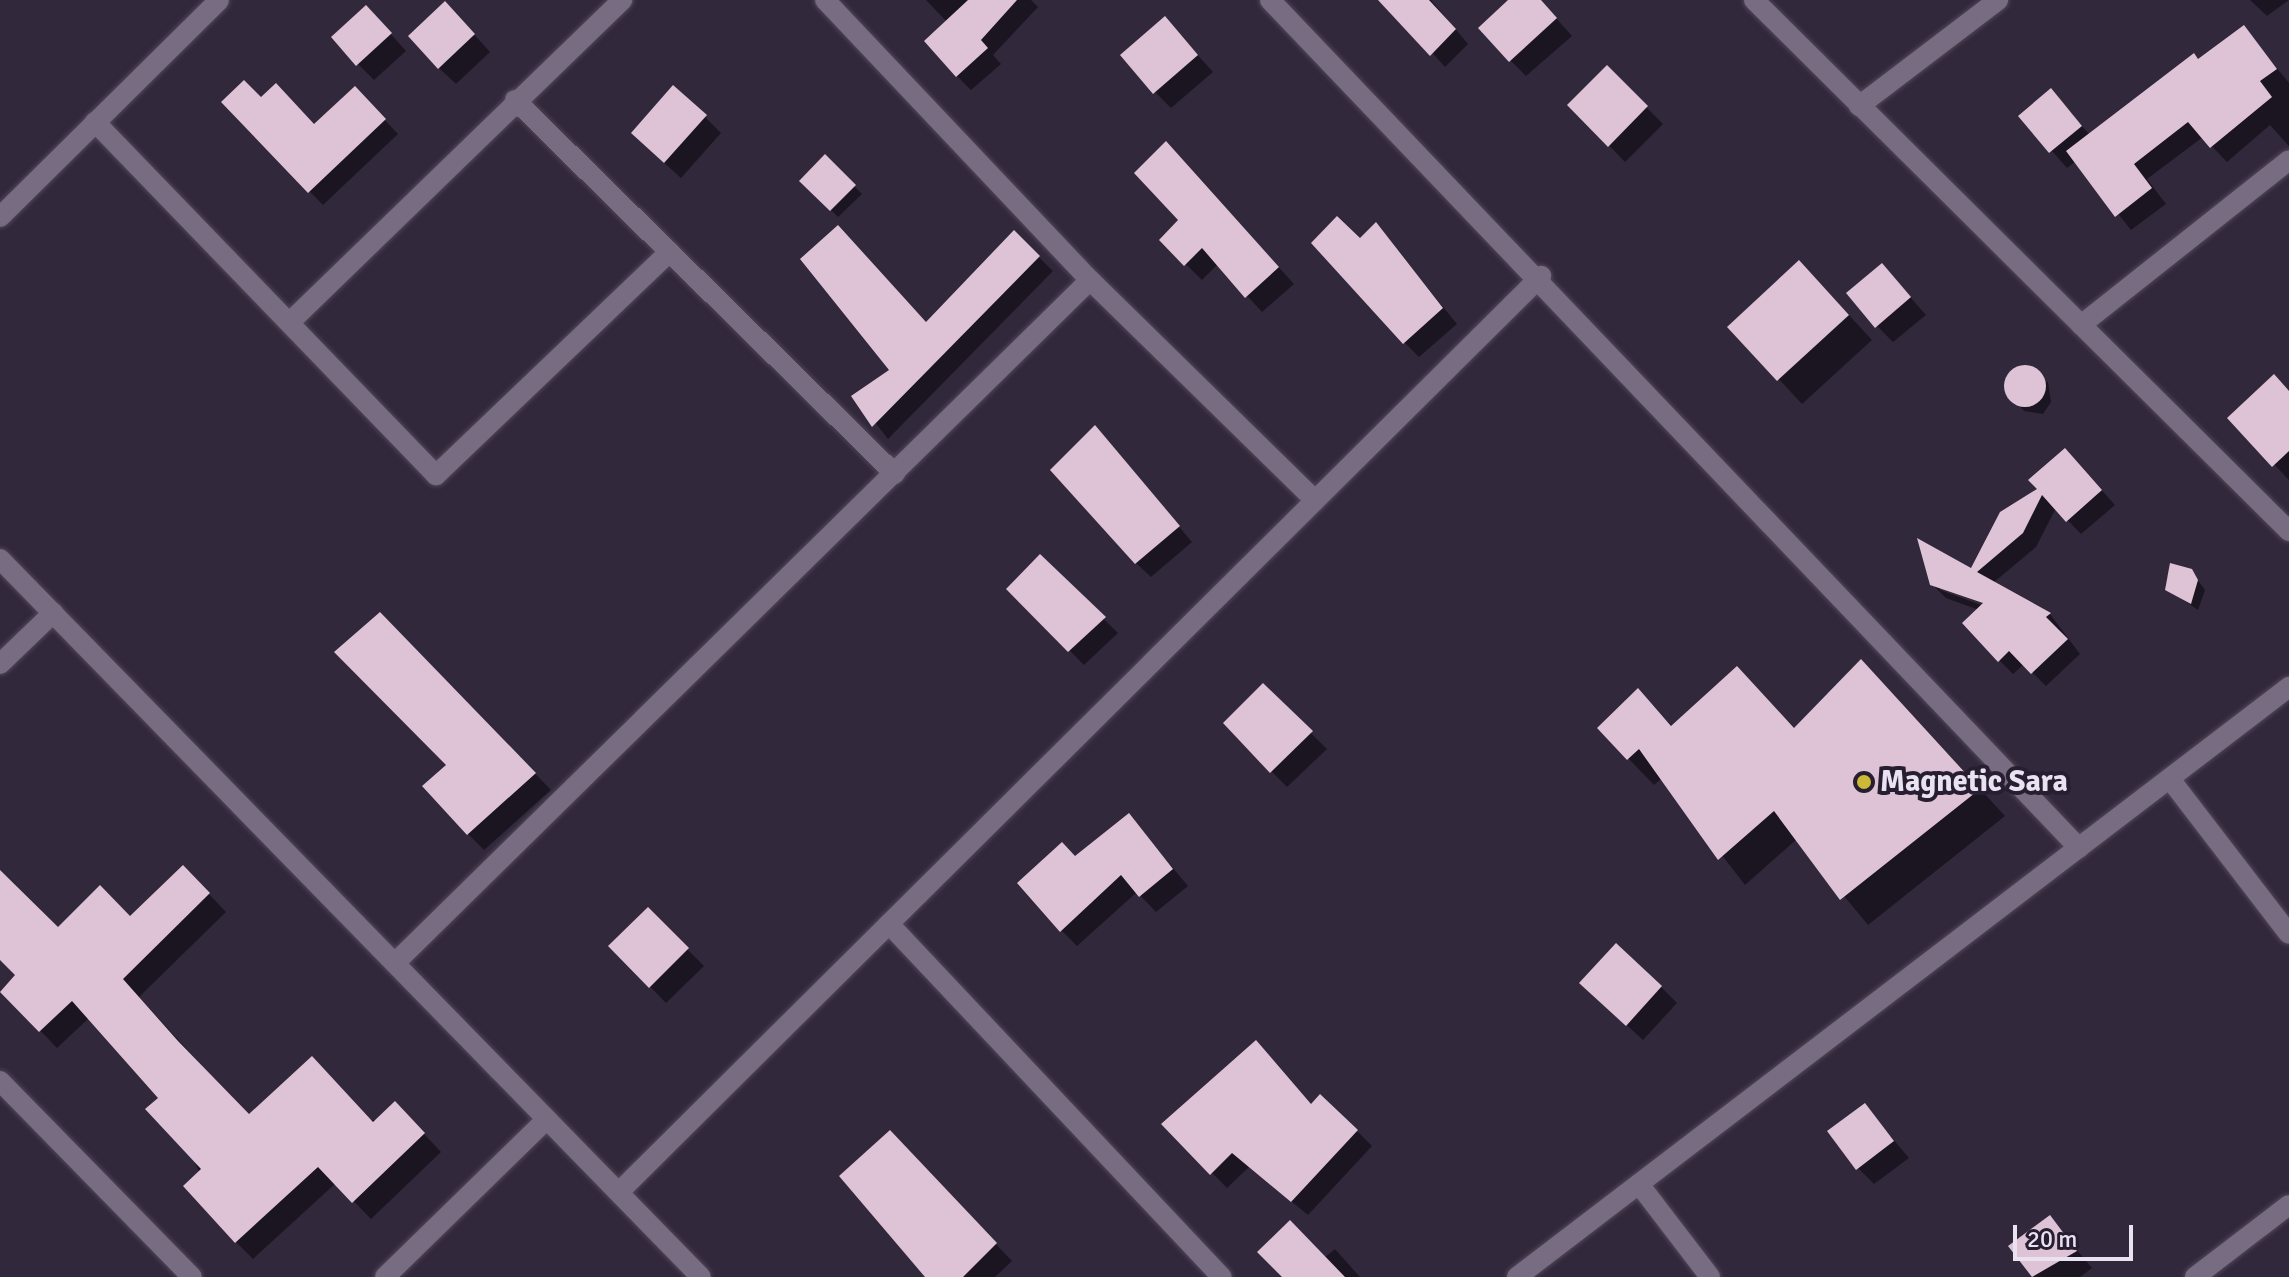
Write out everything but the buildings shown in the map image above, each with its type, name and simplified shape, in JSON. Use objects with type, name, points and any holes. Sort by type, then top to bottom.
[{"type":"street","points":[[0,217],[219,0]]},
{"type":"street","points":[[290,322],[515,100],[622,0]]},
{"type":"street","points":[[825,0],[1090,280],[1315,500]]},
{"type":"street","points":[[1270,0],[1541,276],[2079,848]]},
{"type":"street","points":[[1754,0],[2289,531]]},
{"type":"street","points":[[1859,106],[1998,0]]},
{"type":"street","points":[[515,100],[895,474]]},
{"type":"street","points":[[95,122],[290,322],[421,467],[436,475],[669,252]]},
{"type":"street","points":[[2081,325],[2289,160]]},
{"type":"street","points":[[619,1192],[1541,276]]},
{"type":"street","points":[[395,963],[1090,280]]},
{"type":"street","points":[[0,559],[701,1277]]},
{"type":"street","points":[[0,664],[53,613]]},
{"type":"street","points":[[1517,1277],[2289,687]]},
{"type":"street","points":[[2170,779],[2289,934]]},
{"type":"street","points":[[889,924],[1222,1277]]},
{"type":"street","points":[[0,1081],[192,1277]]},
{"type":"street","points":[[385,1277],[547,1119]]},
{"type":"street","points":[[1639,1184],[1710,1277]]},
{"type":"street","points":[[2195,1277],[2289,1205]]},
{"type":"place","name":"Magnetic Sara","points":[[1864,782]]}]
